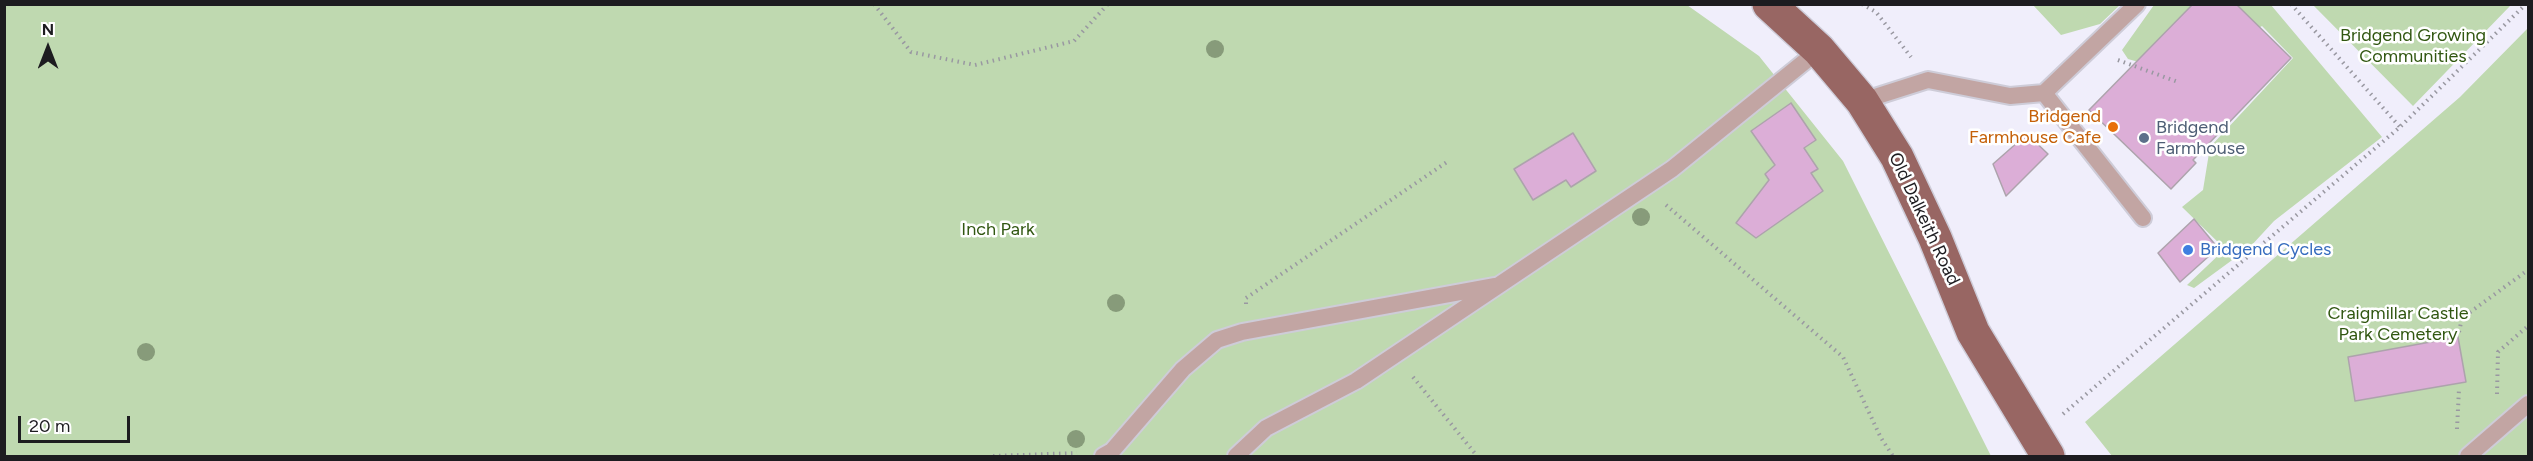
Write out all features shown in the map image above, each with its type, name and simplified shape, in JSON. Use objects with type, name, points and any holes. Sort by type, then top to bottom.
[{"type":"main road","name":"Old Dalkeith Road","points":[[1768,4],[1819,50],[1862,101],[1897,157],[1935,238],[1973,332],[2041,447]]},
{"type":"lane","points":[[1862,101],[1928,80],[2010,96],[2044,93],[2137,4]]},
{"type":"lane","points":[[1236,456],[1266,428],[1356,381],[1672,169],[1819,50]]},
{"type":"lane","points":[[2044,93],[2143,218]]},
{"type":"lane","points":[[1107,454],[1183,369],[1217,340],[1242,332],[1501,285]]},
{"type":"lane","points":[[2468,456],[2529,404]]},
{"type":"path","points":[[874,4],[911,52],[975,65],[1074,41],[1108,4]]},
{"type":"path","points":[[1862,4],[1876,12],[1928,80]]},
{"type":"path","points":[[2291,4],[2400,127]]},
{"type":"path","points":[[2041,447],[2400,127],[2526,4]]},
{"type":"path","points":[[2089,49],[2178,82]]},
{"type":"path","points":[[1242,332],[1246,298],[1447,162]]},
{"type":"path","points":[[1645,187],[1843,357],[1881,438],[1893,456]]},
{"type":"path","points":[[2459,332],[2463,318],[2529,270]]},
{"type":"path","points":[[2510,420],[2497,398],[2498,352],[2529,326]]},
{"type":"path","points":[[1395,355],[1477,456]]},
{"type":"path","points":[[2457,434],[2459,389]]},
{"type":"path","points":[[993,456],[1107,454]]},
{"type":"green space","name":"Inch Park","points":[[4,5],[1687,5],[1759,56],[1843,161],[1991,456],[5,456]]},
{"type":"green space","points":[[2033,5],[2120,5],[2100,24],[2061,35]]},
{"type":"green space","points":[[2154,5],[2271,5],[2382,137],[2274,221],[2250,247],[2194,288],[2187,285],[2225,249],[2182,207],[2203,190],[2210,147],[2293,58],[2262,26],[2215,53],[2142,63],[2128,59],[2122,50]]},
{"type":"green space","name":"Bridgend Growing Communities","points":[[2313,5],[2511,5],[2413,106]]},
{"type":"green space","name":"Craigmillar Castle Park Cemetery","points":[[2528,28],[2528,456],[2112,456],[2085,422],[2460,97]]},
{"type":"building","points":[[2193,4],[2236,4],[2291,58],[2193,160],[2196,163],[2171,189],[2089,110]]},
{"type":"building","points":[[1791,103],[1816,140],[1804,148],[1818,169],[1811,173],[1823,191],[1756,238],[1736,223],[1769,180],[1765,174],[1775,165],[1751,131]]},
{"type":"building","points":[[1573,133],[1596,171],[1571,187],[1566,180],[1533,200],[1514,169]]},
{"type":"building","points":[[2027,134],[2048,154],[2006,196],[1993,164]]},
{"type":"building","points":[[2194,219],[2218,248],[2180,282],[2158,253]]},
{"type":"building","points":[[2458,337],[2466,382],[2355,401],[2348,357]]},
{"type":"place","name":"Bridgend Farmhouse Cafe","points":[[2113,127]]},
{"type":"place","name":"Bridgend Farmhouse","points":[[2144,138]]},
{"type":"place","name":"Bridgend Cycles","points":[[2188,250]]}]
